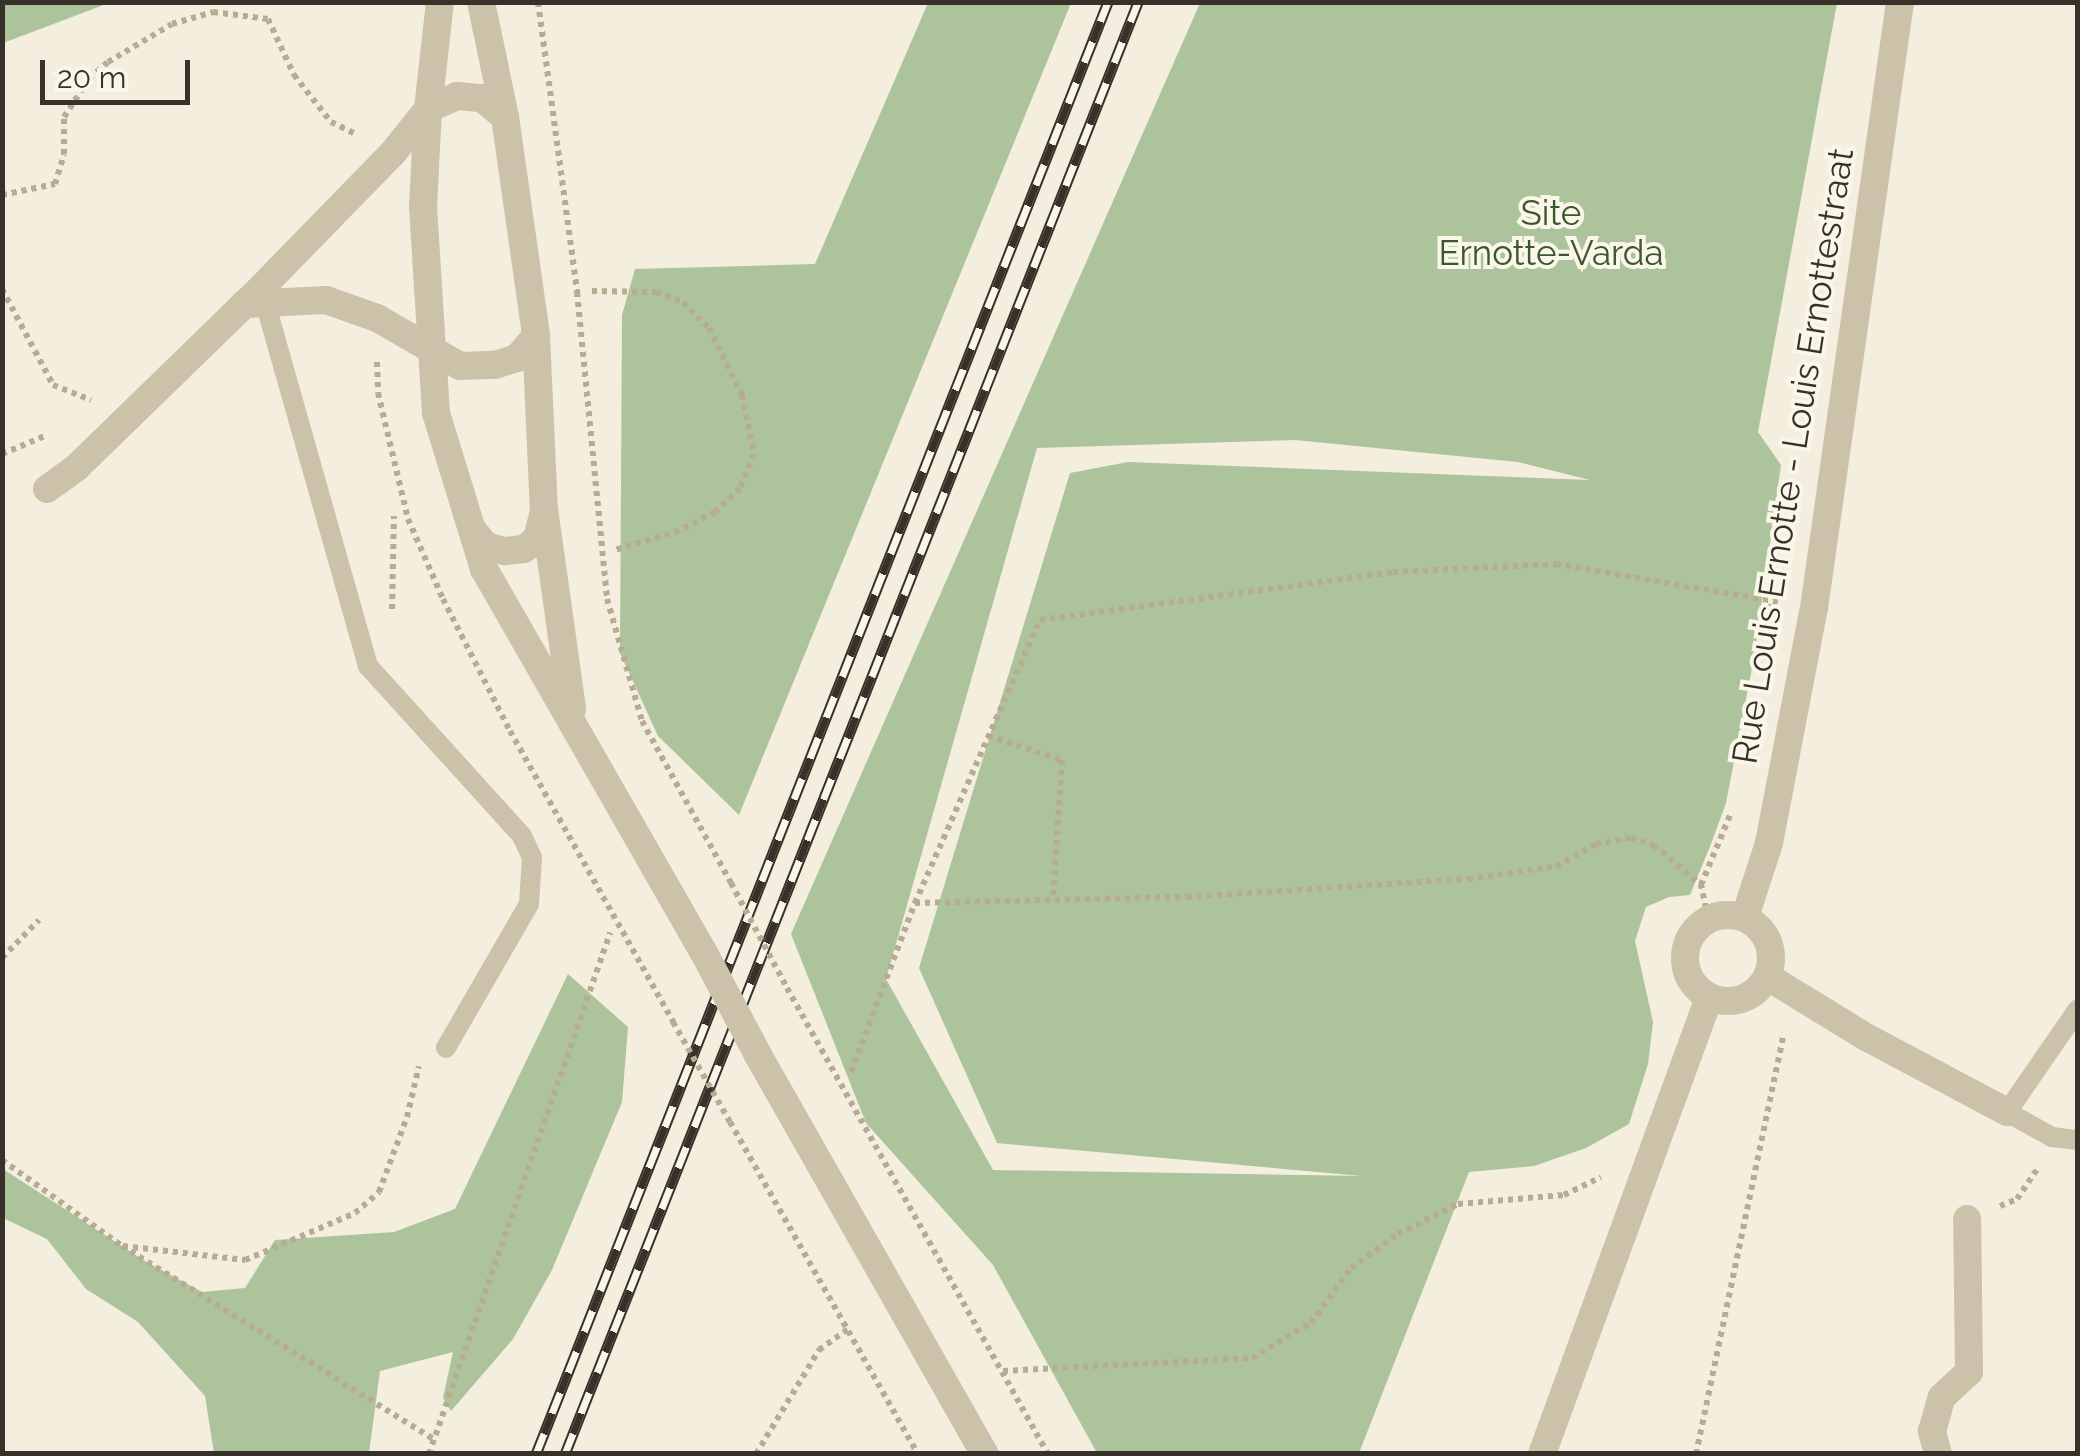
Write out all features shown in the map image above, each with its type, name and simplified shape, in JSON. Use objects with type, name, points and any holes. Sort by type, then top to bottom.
[{"type":"street","points":[[440,2],[428,109],[424,208],[436,414],[484,569],[573,720],[984,1454]]},
{"type":"street","points":[[481,2],[505,116],[536,336],[544,508],[573,720]]},
{"type":"street","name":"Rue Louis Ernotte - Louis Ernottestraat","points":[[1745,917],[1768,843],[1814,608],[1900,2]]},
{"type":"street","points":[[46,489],[77,467],[254,303],[392,154],[428,109],[458,96],[482,98],[505,116]]},
{"type":"street","points":[[254,303],[326,300],[377,318],[460,366],[495,365],[517,358],[536,336]]},
{"type":"street","points":[[471,528],[486,546],[506,552],[524,549],[538,539],[544,508]]},
{"type":"street","points":[[1714,916],[1745,917],[1760,928],[1770,943],[1768,977],[1743,1000],[1710,998],[1696,988],[1684,956],[1688,939],[1714,916]]},
{"type":"street","points":[[1768,977],[1866,1037],[2007,1112]]},
{"type":"street","points":[[1542,1454],[1710,998]]},
{"type":"street","points":[[1938,1454],[1932,1431],[1942,1397],[1970,1372],[1967,1219]]},
{"type":"lane","points":[[254,303],[368,666],[522,836],[532,857],[529,904],[446,1048]]},
{"type":"lane","points":[[2078,1009],[2007,1112],[2052,1137],[2078,1140]]},
{"type":"path","points":[[538,2],[577,292],[607,599],[642,721],[1048,1454]]},
{"type":"path","points":[[2,195],[54,184],[64,154],[64,118],[98,70],[172,24],[213,12],[268,19],[294,76],[331,122],[360,136],[372,126]]},
{"type":"path","points":[[2,289],[53,385],[96,402]]},
{"type":"path","points":[[592,291],[656,292],[684,302],[709,328],[742,395],[754,454],[740,488],[715,512],[679,531],[612,552]]},
{"type":"path","points":[[851,1072],[915,903],[1040,620],[1393,572],[1556,564],[1814,608]]},
{"type":"path","points":[[1765,632],[1770,600]]},
{"type":"path","points":[[988,736],[1062,760],[1053,901]]},
{"type":"path","points":[[1714,916],[1704,906],[1702,885],[1734,806]]},
{"type":"path","points":[[522,836],[623,814]]},
{"type":"path","points":[[915,903],[1053,901],[1468,880],[1556,866],[1596,844],[1631,838],[1654,845],[1702,885]]},
{"type":"path","points":[[2,958],[38,920]]},
{"type":"path","points":[[428,1454],[610,933]]},
{"type":"path","points":[[673,1022],[918,1454]]},
{"type":"path","points":[[1696,1454],[1784,1032]]},
{"type":"path","points":[[122,1246],[245,1260],[355,1213],[378,1192],[408,1118],[416,1068],[446,1048]]},
{"type":"path","points":[[1967,1219],[2017,1199],[2052,1137]]},
{"type":"path","points":[[1003,1370],[1252,1358],[1311,1323],[1351,1268],[1398,1234],[1458,1204],[1564,1195],[1656,1146]]},
{"type":"path","points":[[2,1160],[122,1246],[434,1440]]},
{"type":"path","points":[[756,1454],[819,1350],[848,1330]]},
{"type":"green space","points":[[3,2],[109,2],[109,3],[3,43]]},
{"type":"green space","points":[[928,3],[1071,3],[739,815],[658,736],[620,653],[622,315],[635,269],[815,264]]},
{"type":"green space","name":"Site Ernotte-Varda","points":[[1200,3],[1837,3],[1758,432],[1781,465],[1755,652],[1726,803],[1690,895],[1669,897],[1646,907],[1635,941],[1653,1022],[1648,1064],[1629,1124],[1586,1148],[1534,1166],[1469,1172],[1359,1453],[1097,1453],[993,1265],[866,1123],[791,934]],"holes":[[[1295,440],[1518,462],[1590,480],[1128,462],[1070,473],[919,968],[997,1143],[1362,1176],[993,1170],[886,979],[1037,448]]]},
{"type":"green space","points":[[568,974],[628,1027],[622,1102],[552,1270],[513,1339],[451,1411],[443,1398],[453,1352],[380,1371],[369,1453],[214,1453],[205,1396],[138,1322],[86,1289],[47,1239],[3,1218],[3,1169],[145,1261],[202,1292],[245,1288],[275,1240],[394,1232],[455,1209]]},
{"type":"railway","points":[[536,1454],[1108,2]]},
{"type":"railway","points":[[565,1454],[1138,2]]}]
